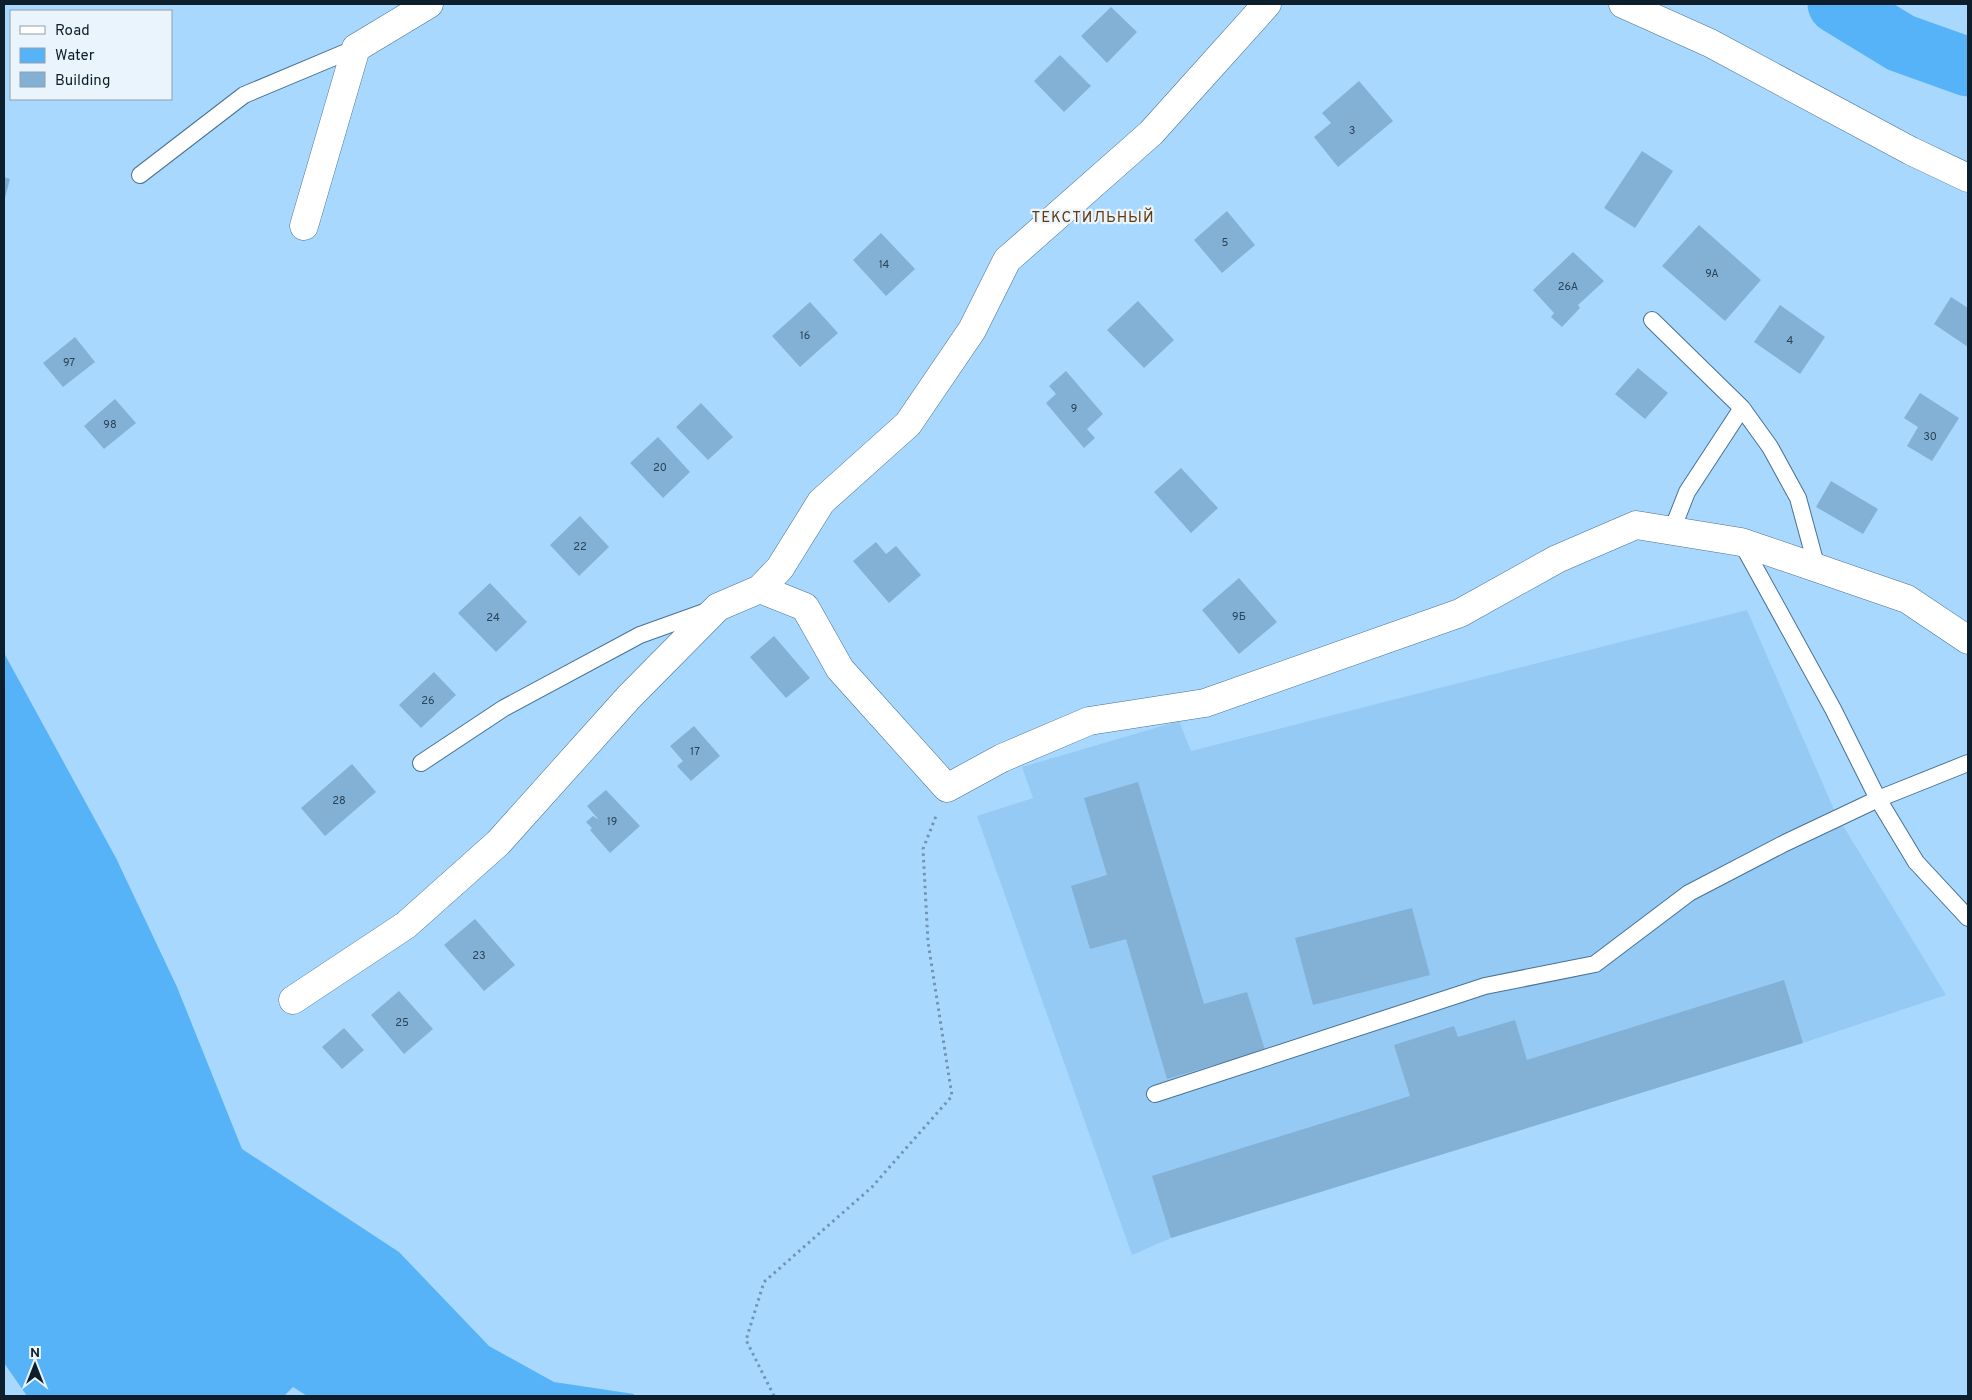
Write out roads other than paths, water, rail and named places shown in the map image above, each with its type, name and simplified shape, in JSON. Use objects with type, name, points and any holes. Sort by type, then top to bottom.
[{"type":"street","points":[[304,226],[356,48],[429,4]]},
{"type":"street","points":[[293,1000],[406,925],[498,843],[629,697],[718,607],[760,590],[780,568],[821,502],[908,424],[972,330],[1007,260],[1150,133],[1267,4]]},
{"type":"street","points":[[1623,4],[1710,44],[1911,151],[1968,178]]},
{"type":"street","points":[[760,590],[805,607],[840,669],[947,788],[1002,758],[1089,721],[1205,703],[1460,612],[1557,559],[1636,525],[1741,542],[1817,568],[1906,599],[1968,640]]},
{"type":"lane","points":[[140,175],[244,94],[356,48]]},
{"type":"lane","points":[[1652,320],[1742,408],[1770,447],[1798,498],[1817,568]]},
{"type":"lane","points":[[1672,530],[1687,492],[1742,408]]},
{"type":"lane","points":[[1741,542],[1833,709],[1878,799],[1916,862],[1968,918]]},
{"type":"lane","points":[[421,762],[504,708],[640,635],[718,607]]},
{"type":"lane","points":[[1155,1094],[1485,986],[1595,964],[1689,893],[1785,843],[1878,799],[1968,763]]},
{"type":"water","points":[[4,653],[116,858],[177,987],[242,1149],[399,1252],[489,1346],[554,1382],[634,1394],[634,1396],[307,1396],[293,1387],[284,1396],[27,1396],[4,1363]]},
{"type":"waterway","points":[[1837,4],[1901,43],[1968,67]]},
{"type":"district","name":"ТЕКСТИЛЬНЫЙ","points":[[1093,217]]}]
